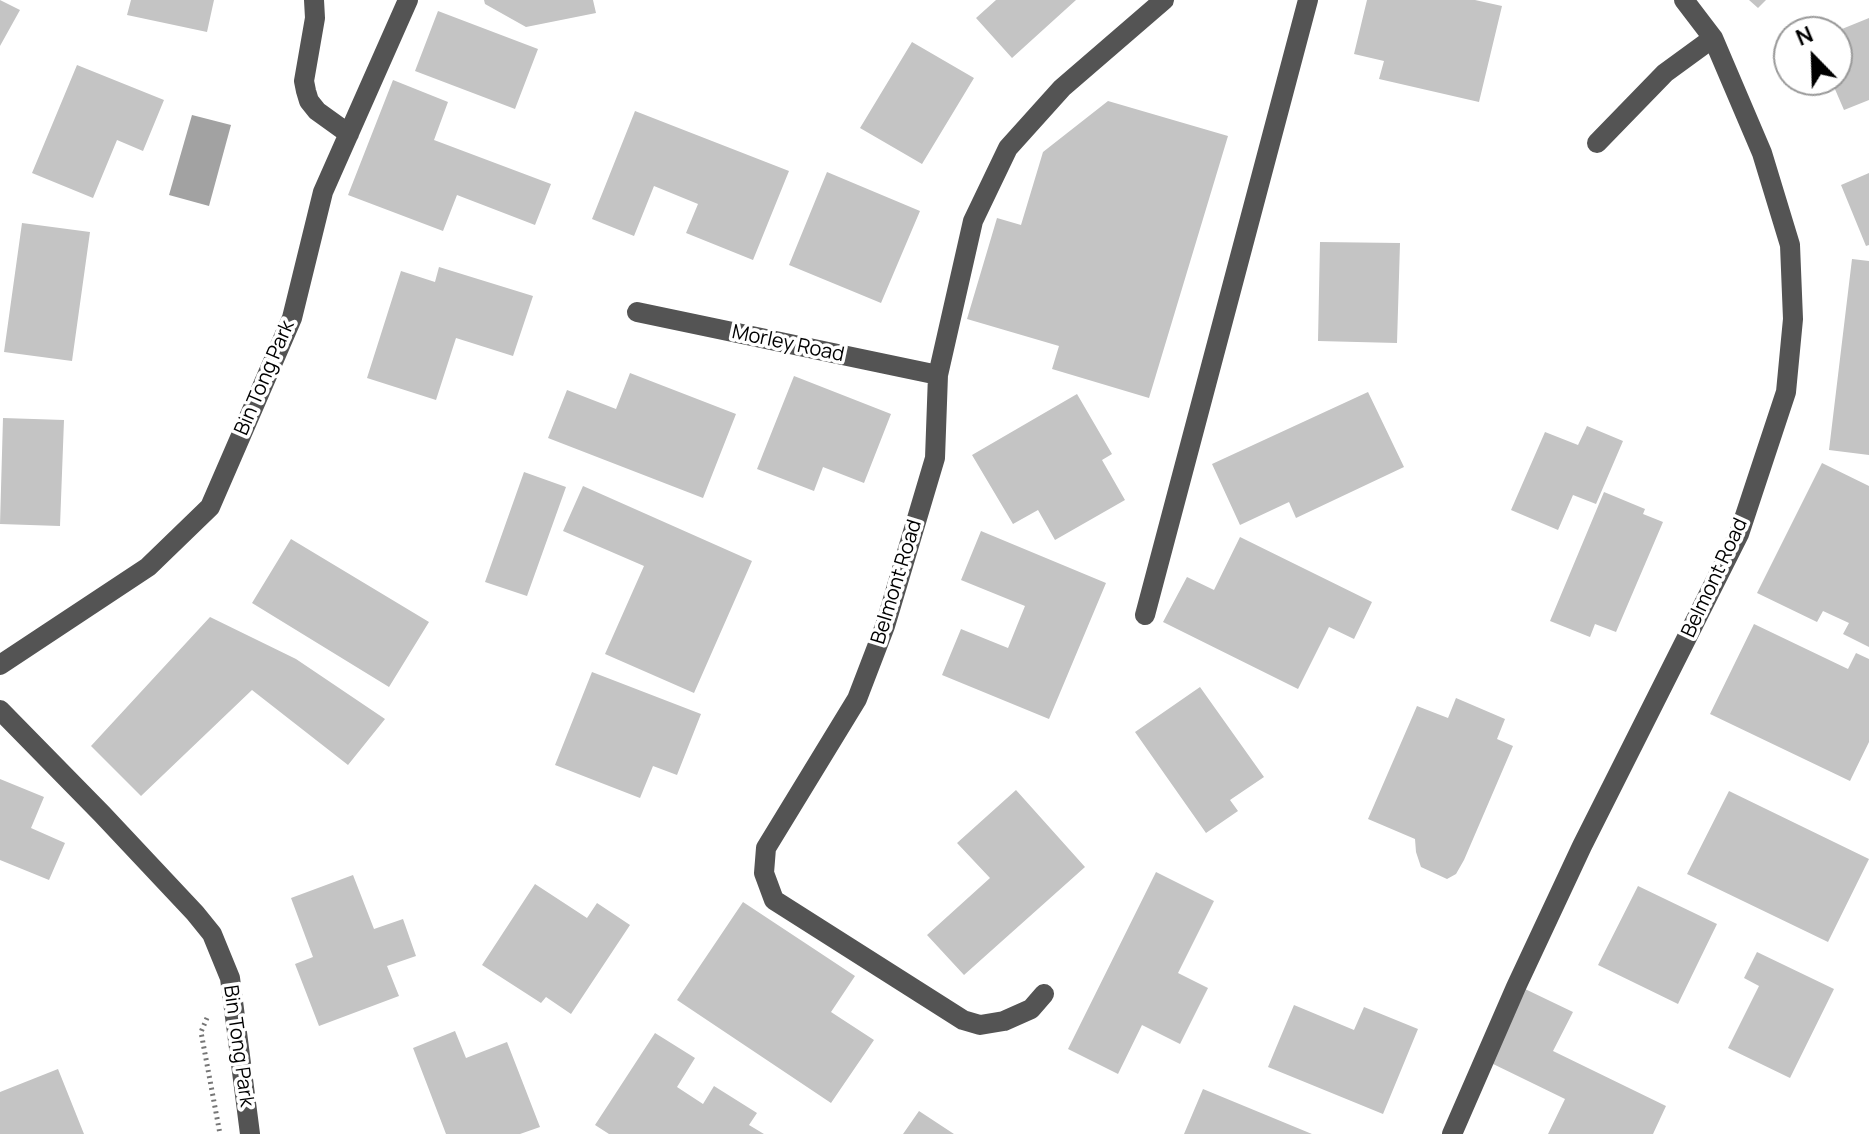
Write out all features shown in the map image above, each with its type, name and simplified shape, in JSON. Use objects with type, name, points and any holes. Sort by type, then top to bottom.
[{"type":"street","points":[[314,0],[315,18],[304,81],[306,91],[317,111],[349,134]]},
{"type":"street","name":"Bin Tong Park","points":[[0,665],[148,567],[210,507],[292,318],[323,192],[408,0]]},
{"type":"street","name":"Belmont Road","points":[[1044,994],[1031,1009],[1004,1021],[980,1025],[963,1020],[774,900],[764,873],[766,848],[857,699],[885,626],[935,458],[938,375],[973,221],[1008,148],[1062,88],[1164,0]]},
{"type":"street","points":[[1145,615],[1308,0]]},
{"type":"street","name":"Belmont Road","points":[[1452,1134],[1576,860],[1739,534],[1786,392],[1793,319],[1790,245],[1762,153],[1713,38],[1684,0]]},
{"type":"street","points":[[1597,143],[1665,73],[1713,38]]},
{"type":"street","name":"Morley Road","points":[[637,312],[938,375]]},
{"type":"street","name":"Bin Tong Park","points":[[0,710],[212,934],[230,978],[250,1134]]},
{"type":"path","points":[[211,1009],[201,1032],[220,1134]]},
{"type":"shaded area","points":[[192,115],[231,125],[209,206],[169,195]]},
{"type":"building","points":[[0,0],[20,10],[0,46]]},
{"type":"building","points":[[131,0],[214,0],[207,32],[127,15]]},
{"type":"building","points":[[484,0],[593,0],[596,13],[526,27],[485,4]]},
{"type":"building","points":[[996,0],[1076,0],[1012,58],[976,18]]},
{"type":"building","points":[[1367,0],[1475,0],[1502,6],[1479,102],[1379,79],[1384,61],[1354,54]]},
{"type":"building","points":[[1749,0],[1766,0],[1758,8]]},
{"type":"building","points":[[438,11],[538,49],[515,109],[415,71]]},
{"type":"building","points":[[1869,18],[1869,100],[1844,110],[1838,96],[1853,96],[1853,24]]},
{"type":"building","points":[[912,42],[974,78],[922,164],[860,128]]},
{"type":"building","points":[[77,65],[164,100],[143,151],[117,140],[93,198],[32,173]]},
{"type":"building","points":[[393,80],[448,102],[434,140],[551,184],[535,225],[457,195],[443,231],[348,195]]},
{"type":"building","points":[[1108,101],[1228,136],[1149,398],[1052,369],[1059,346],[967,319],[997,218],[1021,225],[1043,152]]},
{"type":"building","points":[[635,111],[789,171],[753,260],[686,233],[698,204],[654,186],[634,236],[592,219]]},
{"type":"building","points":[[827,172],[920,211],[881,303],[789,265]]},
{"type":"building","points":[[1869,173],[1869,245],[1866,246],[1841,185]]},
{"type":"building","points":[[22,223],[90,232],[72,361],[4,352]]},
{"type":"building","points":[[1320,242],[1400,243],[1397,343],[1318,341]]},
{"type":"building","points":[[1852,259],[1869,261],[1869,455],[1829,450]]},
{"type":"building","points":[[439,267],[533,296],[513,356],[456,338],[436,400],[367,378],[401,271],[435,282]]},
{"type":"building","points":[[630,373],[736,414],[703,498],[548,438],[567,390],[616,409]]},
{"type":"building","points":[[794,376],[891,414],[864,483],[823,467],[814,491],[757,469]]},
{"type":"building","points":[[1368,392],[1404,467],[1296,518],[1289,502],[1240,525],[1212,464]]},
{"type":"building","points":[[1077,394],[1112,454],[1102,460],[1125,500],[1055,540],[1038,510],[1013,524],[972,455]]},
{"type":"building","points":[[3,418],[64,420],[60,526],[0,524]]},
{"type":"building","points":[[1587,426],[1623,441],[1596,504],[1573,495],[1558,530],[1511,510],[1545,432],[1578,445]]},
{"type":"building","points":[[1822,463],[1869,486],[1869,647],[1843,634],[1849,623],[1823,611],[1817,622],[1757,593]]},
{"type":"building","points":[[524,472],[566,487],[527,596],[485,582]]},
{"type":"building","points":[[583,486],[752,561],[694,693],[605,654],[644,566],[563,531]]},
{"type":"building","points":[[1604,492],[1645,509],[1643,514],[1663,522],[1616,632],[1595,624],[1590,637],[1550,621]]},
{"type":"building","points":[[981,531],[1106,583],[1049,719],[942,675],[961,629],[1008,648],[1025,606],[961,580]]},
{"type":"building","points":[[1240,537],[1372,602],[1354,639],[1329,627],[1298,689],[1163,622],[1187,577],[1214,590]]},
{"type":"building","points":[[291,539],[429,622],[389,687],[252,603]]},
{"type":"building","points":[[210,617],[296,659],[385,719],[348,765],[252,690],[141,796],[91,746]]},
{"type":"building","points":[[1754,624],[1848,669],[1856,653],[1869,659],[1869,742],[1850,781],[1710,714]]},
{"type":"building","points":[[592,672],[701,714],[677,775],[653,766],[640,798],[555,765]]},
{"type":"building","points":[[1200,687],[1264,777],[1230,800],[1238,811],[1206,833],[1135,732]]},
{"type":"building","points":[[1456,698],[1505,719],[1497,739],[1513,746],[1464,860],[1456,874],[1447,879],[1421,867],[1415,839],[1368,819],[1417,706],[1448,718]]},
{"type":"building","points":[[0,779],[44,797],[31,828],[65,843],[49,880],[0,860]]},
{"type":"building","points":[[1016,790],[1085,867],[964,975],[927,935],[990,878],[957,843]]},
{"type":"building","points":[[1729,791],[1869,859],[1828,942],[1687,874]]},
{"type":"building","points":[[1156,872],[1214,901],[1178,973],[1208,988],[1180,1044],[1142,1025],[1118,1074],[1068,1049]]},
{"type":"building","points":[[353,875],[374,929],[403,919],[416,956],[387,966],[399,996],[319,1026],[295,964],[313,957],[291,898]]},
{"type":"building","points":[[535,884],[587,918],[597,903],[630,925],[571,1014],[546,997],[541,1003],[482,965]]},
{"type":"building","points":[[1638,886],[1717,924],[1678,1004],[1598,965]]},
{"type":"building","points":[[743,902],[855,976],[831,1012],[874,1040],[831,1103],[677,1000]]},
{"type":"building","points":[[1757,952],[1834,989],[1790,1078],[1728,1048],[1759,986],[1744,978]]},
{"type":"building","points":[[1525,989],[1573,1012],[1553,1051],[1666,1106],[1653,1134],[1548,1134],[1565,1099],[1489,1062]]},
{"type":"building","points":[[1294,1005],[1354,1030],[1364,1007],[1418,1029],[1383,1114],[1268,1067]]},
{"type":"building","points":[[455,1031],[466,1058],[507,1042],[540,1127],[520,1134],[446,1134],[413,1048]]},
{"type":"building","points":[[655,1033],[695,1058],[677,1087],[703,1104],[714,1086],[757,1113],[749,1125],[764,1134],[609,1134],[595,1125]]},
{"type":"building","points":[[58,1069],[84,1134],[0,1134],[0,1092]]},
{"type":"building","points":[[1203,1089],[1312,1134],[1184,1134]]},
{"type":"building","points":[[919,1111],[954,1134],[903,1134]]}]
